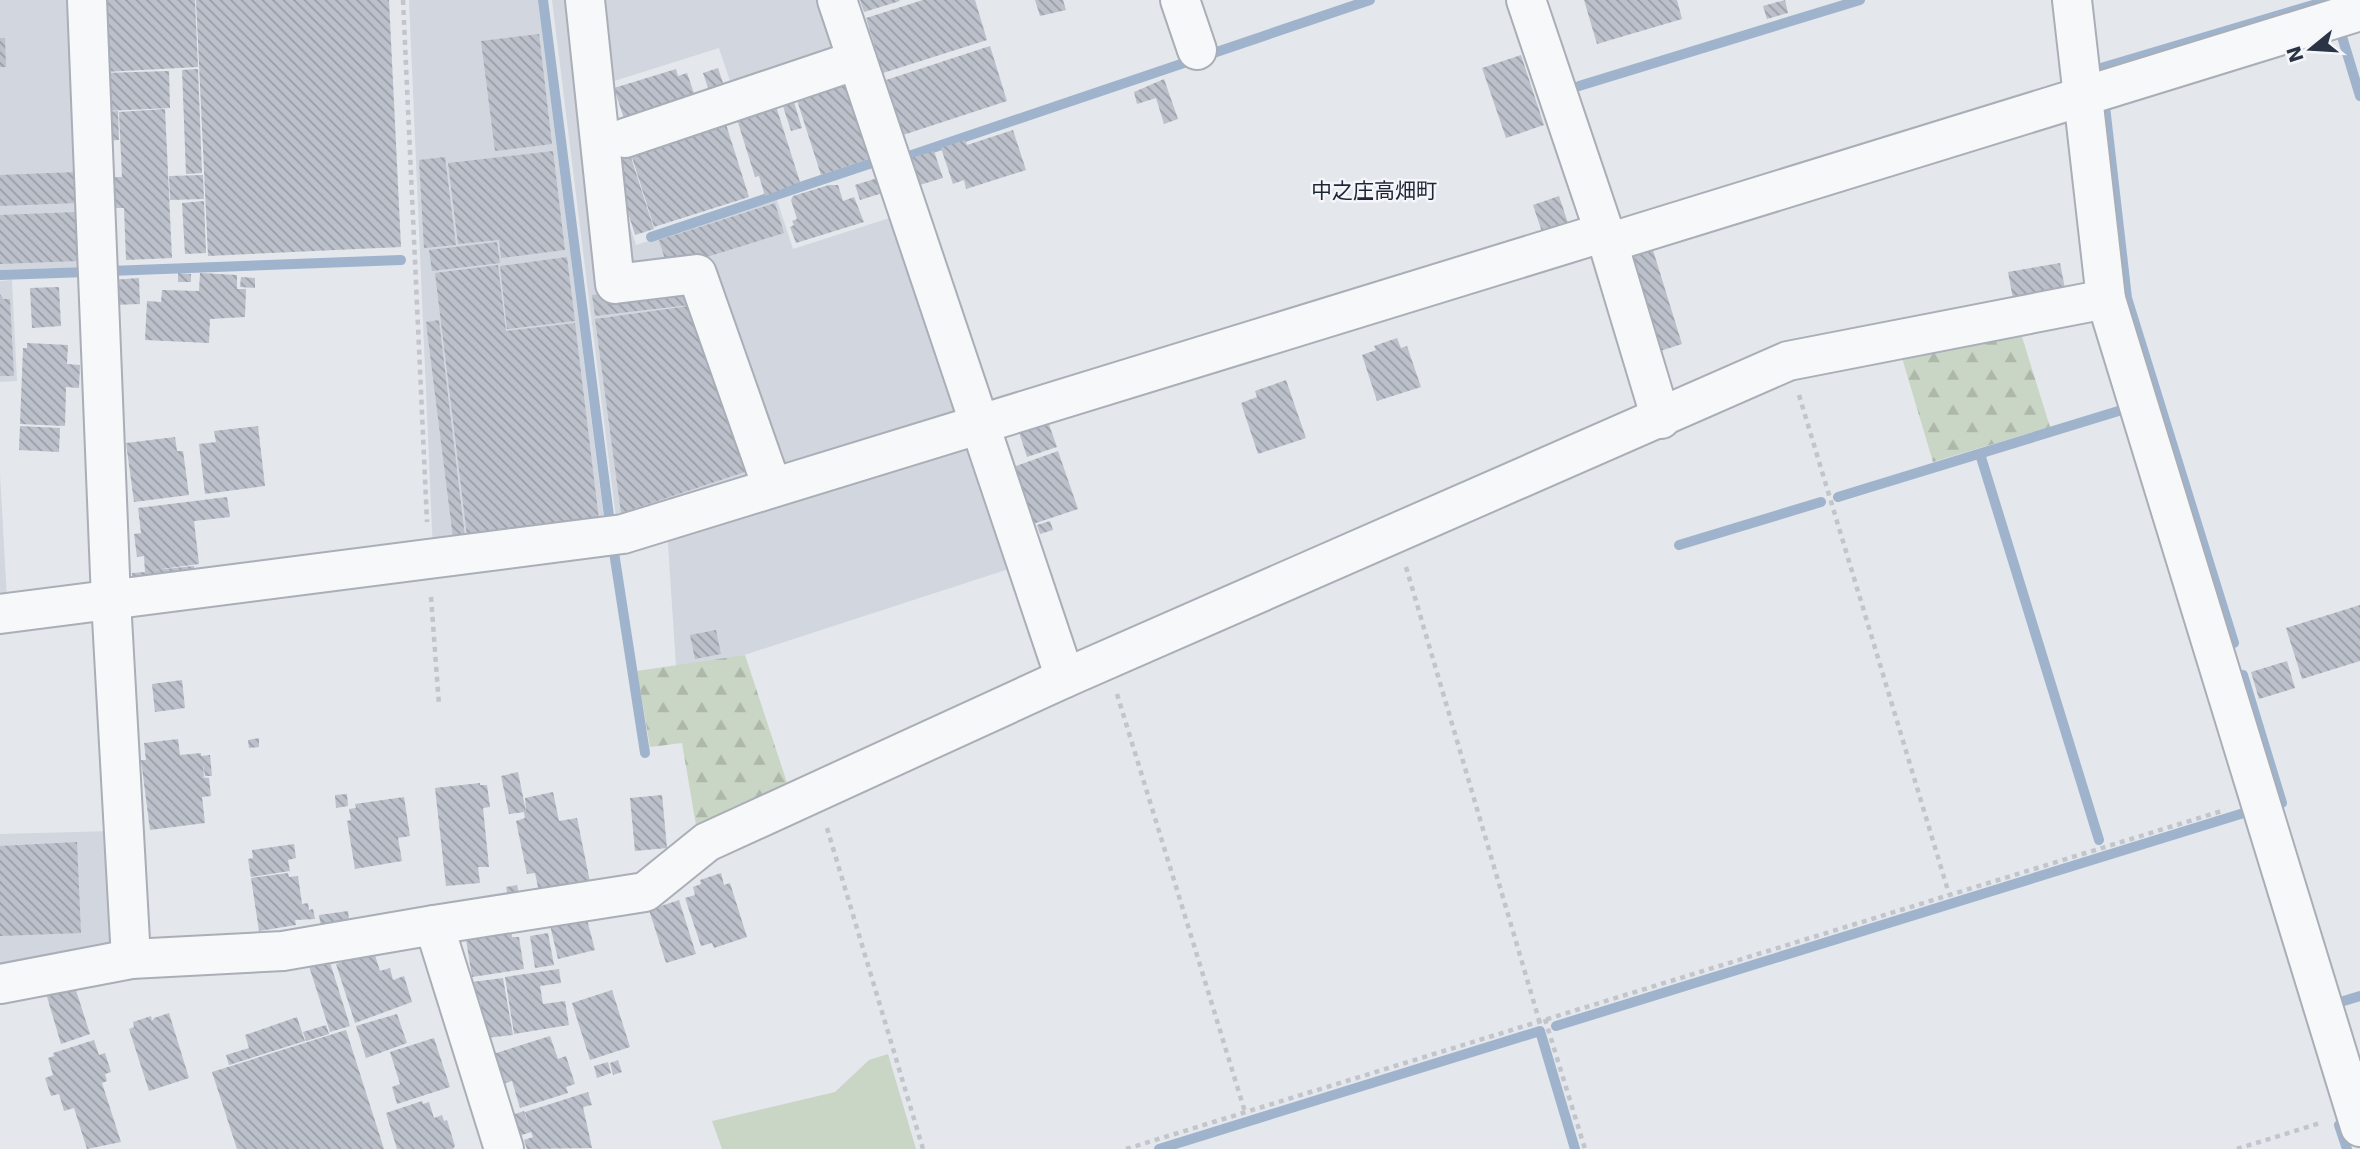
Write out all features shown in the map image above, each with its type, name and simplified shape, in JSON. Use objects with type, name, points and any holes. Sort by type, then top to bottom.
[{"type":"street","points":[[88,0],[111,600],[131,959]]},
{"type":"street","points":[[585,0],[615,284],[697,274],[772,487]]},
{"type":"street","points":[[837,0],[1065,678]]},
{"type":"street","points":[[1180,0],[1197,51]]},
{"type":"street","points":[[1525,0],[1606,237],[1661,419]]},
{"type":"street","points":[[2071,0],[2105,299],[2358,1119]]},
{"type":"street","points":[[0,614],[623,534],[978,422],[2360,11]]},
{"type":"street","points":[[625,138],[857,60]]},
{"type":"street","points":[[0,984],[131,959],[283,951],[645,892],[707,842],[817,794],[1106,659],[1661,419],[1788,361],[2105,299]]},
{"type":"street","points":[[435,925],[504,1149]]},
{"type":"path","points":[[403,0],[428,559],[439,705]]},
{"type":"path","points":[[1788,361],[1949,894]]},
{"type":"path","points":[[1396,534],[1542,1019],[1584,1149]]},
{"type":"path","points":[[1106,659],[1245,1112]]},
{"type":"path","points":[[817,794],[923,1149]]},
{"type":"path","points":[[1126,1149],[2259,799]]},
{"type":"path","points":[[2237,1149],[2358,1119]]},
{"type":"shaded area","points":[[0,0],[77,0],[90,267],[0,270]]},
{"type":"shaded area","points":[[409,0],[538,0],[605,527],[433,551]]},
{"type":"shaded area","points":[[552,0],[826,0],[844,55],[733,90],[719,48],[611,82],[607,157],[636,245],[777,200],[793,249],[899,215],[965,409],[957,420],[617,526]]},
{"type":"shaded area","points":[[12,280],[17,381],[0,382],[0,281]]},
{"type":"shaded area","points":[[973,432],[1018,566],[738,657],[676,666],[667,529]]},
{"type":"shaded area","points":[[0,474],[7,600],[0,601]]},
{"type":"shaded area","points":[[113,831],[120,942],[0,972],[0,834]]},
{"type":"green space","points":[[2018,324],[2050,427],[1933,462],[1899,348]]},
{"type":"green space","points":[[745,655],[791,795],[698,837],[682,743],[650,747],[637,671]]},
{"type":"green space","points":[[888,1054],[916,1149],[722,1149],[712,1121],[835,1092],[869,1060]]},
{"type":"building","points":[[100,0],[195,0],[198,67],[104,72]]},
{"type":"building","points":[[196,0],[389,0],[401,247],[208,256]]},
{"type":"building","points":[[860,0],[899,0],[900,1],[864,12]]},
{"type":"building","points":[[923,0],[975,0],[987,40],[883,73],[866,18]]},
{"type":"building","points":[[1035,0],[1063,0],[1066,10],[1040,16]]},
{"type":"building","points":[[1584,0],[1677,0],[1682,19],[1597,44]]},
{"type":"building","points":[[1785,0],[1788,13],[1767,19],[1763,6]]},
{"type":"building","points":[[539,34],[552,144],[495,151],[481,41]]},
{"type":"building","points":[[0,38],[5,38],[6,67],[0,67]]},
{"type":"building","points":[[990,46],[1007,101],[903,135],[886,80]]},
{"type":"building","points":[[1521,55],[1544,125],[1506,138],[1482,68]]},
{"type":"building","points":[[718,68],[727,95],[712,100],[703,73]]},
{"type":"building","points":[[198,69],[202,173],[186,174],[182,70]]},
{"type":"building","points":[[676,69],[678,76],[687,73],[697,102],[627,128],[614,88]]},
{"type":"building","points":[[169,71],[170,108],[105,111],[104,73]]},
{"type":"building","points":[[1164,79],[1178,119],[1164,124],[1156,98],[1137,104],[1134,92]]},
{"type":"building","points":[[845,81],[867,149],[874,147],[877,156],[821,175],[796,97]]},
{"type":"building","points":[[793,99],[802,128],[791,131],[782,103]]},
{"type":"building","points":[[775,103],[800,182],[765,196],[759,176],[755,177],[736,116]]},
{"type":"building","points":[[165,109],[172,258],[126,260],[124,208],[115,208],[113,177],[122,177],[119,112]]},
{"type":"building","points":[[118,111],[119,140],[105,141],[104,112]]},
{"type":"building","points":[[725,121],[749,197],[654,227],[630,151]]},
{"type":"building","points":[[1013,130],[1026,170],[966,189],[964,180],[953,184],[941,148],[965,140],[967,145]]},
{"type":"building","points":[[553,151],[565,250],[501,258],[499,240],[458,244],[448,163]]},
{"type":"building","points":[[629,151],[654,229],[635,235],[611,157]]},
{"type":"building","points":[[934,151],[943,178],[913,187],[905,160]]},
{"type":"building","points":[[445,157],[456,245],[424,248],[419,160]]},
{"type":"building","points":[[76,172],[77,203],[0,206],[0,175]]},
{"type":"building","points":[[203,175],[204,199],[170,200],[169,176]]},
{"type":"building","points":[[884,176],[889,191],[860,200],[855,185]]},
{"type":"building","points":[[829,185],[838,185],[843,201],[854,197],[864,222],[796,243],[790,227],[794,225],[792,221],[797,219],[791,200],[793,196]]},
{"type":"building","points":[[1559,196],[1570,229],[1544,238],[1533,205]]},
{"type":"building","points":[[204,201],[206,253],[185,254],[182,203]]},
{"type":"building","points":[[775,203],[784,233],[668,269],[659,240]]},
{"type":"building","points":[[76,212],[78,261],[0,264],[0,215]]},
{"type":"building","points":[[497,242],[500,263],[432,271],[429,250]]},
{"type":"building","points":[[1652,247],[1682,344],[1657,352],[1627,255]]},
{"type":"building","points":[[567,257],[575,321],[507,329],[500,266]]},
{"type":"building","points":[[2060,263],[2066,294],[2014,304],[2008,272]]},
{"type":"building","points":[[498,265],[506,331],[575,323],[599,520],[467,536],[435,273]]},
{"type":"building","points":[[178,273],[191,274],[191,282],[178,282]]},
{"type":"building","points":[[200,273],[237,275],[237,289],[246,289],[245,317],[210,319],[209,343],[145,340],[147,301],[161,302],[162,290],[199,291]]},
{"type":"building","points":[[241,277],[255,278],[255,288],[240,287]]},
{"type":"building","points":[[139,278],[140,304],[113,305],[112,280]]},
{"type":"building","points":[[686,283],[689,305],[595,316],[592,295]]},
{"type":"building","points":[[59,287],[61,326],[32,328],[30,288]]},
{"type":"building","points":[[0,294],[3,299],[10,299],[14,376],[0,376]]},
{"type":"building","points":[[689,306],[745,472],[621,513],[595,319]]},
{"type":"building","points":[[439,320],[465,537],[453,538],[426,322]]},
{"type":"building","points":[[1397,338],[1401,348],[1407,346],[1421,387],[1377,401],[1362,355],[1376,350],[1374,346]]},
{"type":"building","points":[[27,343],[68,345],[67,364],[80,365],[79,388],[66,387],[65,426],[20,424],[23,348],[27,348]]},
{"type":"building","points":[[1286,380],[1306,438],[1258,454],[1241,403],[1257,397],[1255,391]]},
{"type":"building","points":[[1047,419],[1057,447],[1027,457],[1018,429]]},
{"type":"building","points":[[20,426],[60,428],[59,452],[19,450]]},
{"type":"building","points":[[258,426],[265,486],[205,494],[199,444],[216,442],[214,431]]},
{"type":"building","points":[[175,437],[177,451],[183,451],[189,495],[134,502],[126,443]]},
{"type":"building","points":[[1058,451],[1078,509],[1030,525],[1010,468]]},
{"type":"building","points":[[227,497],[230,517],[194,521],[199,564],[154,570],[194,566],[196,580],[134,587],[132,573],[145,572],[144,556],[137,557],[134,534],[141,533],[138,508]]},
{"type":"building","points":[[1050,521],[1053,530],[1040,534],[1037,525]]},
{"type":"building","points":[[2360,605],[2360,661],[2302,679],[2286,628]]},
{"type":"building","points":[[716,630],[721,654],[695,659],[690,635]]},
{"type":"building","points":[[2287,661],[2295,688],[2259,699],[2251,672]]},
{"type":"building","points":[[182,680],[185,708],[155,712],[152,684]]},
{"type":"building","points":[[259,738],[259,747],[249,748],[248,740]]},
{"type":"building","points":[[178,739],[180,755],[210,755],[212,776],[205,776],[203,763],[204,777],[200,777],[209,778],[211,796],[202,797],[205,823],[150,830],[141,760],[146,760],[144,743]]},
{"type":"building","points":[[518,772],[526,812],[525,798],[553,792],[559,821],[577,818],[591,887],[540,897],[535,873],[527,874],[516,821],[525,818],[524,812],[509,814],[501,776]]},
{"type":"building","points":[[480,783],[487,785],[490,807],[483,808],[489,867],[478,867],[480,883],[446,886],[435,788]]},
{"type":"building","points":[[347,794],[348,806],[336,808],[335,795]]},
{"type":"building","points":[[662,795],[667,848],[635,851],[630,798]]},
{"type":"building","points":[[404,797],[410,836],[398,838],[402,861],[355,869],[347,821],[351,820],[349,809],[356,808],[355,804]]},
{"type":"building","points":[[77,842],[81,933],[0,936],[0,846]]},
{"type":"building","points":[[294,844],[296,858],[288,860],[290,871],[251,877],[248,859],[253,858],[252,850]]},
{"type":"building","points":[[288,873],[289,877],[298,876],[302,904],[308,903],[309,910],[313,909],[315,919],[295,920],[296,925],[259,931],[251,878]]},
{"type":"building","points":[[721,873],[724,885],[730,883],[747,937],[714,948],[712,943],[701,946],[685,898],[695,895],[693,887],[701,884],[700,880]]},
{"type":"building","points":[[517,885],[520,898],[509,900],[506,887]]},
{"type":"building","points":[[679,900],[696,954],[666,963],[649,910]]},
{"type":"building","points":[[348,911],[350,929],[322,933],[319,915]]},
{"type":"building","points":[[586,916],[595,950],[558,959],[550,925]]},
{"type":"building","points":[[511,926],[512,937],[519,937],[524,969],[472,977],[465,933]]},
{"type":"building","points":[[548,933],[554,965],[535,968],[530,936]]},
{"type":"building","points":[[374,952],[380,971],[390,968],[393,980],[404,976],[412,1002],[355,1023],[336,964]]},
{"type":"building","points":[[328,956],[350,1026],[330,1032],[308,963]]},
{"type":"building","points":[[559,969],[561,983],[540,986],[543,1004],[565,1001],[569,1025],[514,1034],[505,977]]},
{"type":"building","points":[[503,978],[513,1035],[486,1038],[480,1000],[475,1000],[472,982]]},
{"type":"building","points":[[73,981],[90,1034],[61,1044],[45,990]]},
{"type":"building","points":[[612,990],[630,1047],[590,1060],[572,1003]]},
{"type":"building","points":[[169,1013],[189,1078],[149,1091],[129,1029],[134,1027],[133,1022],[151,1016],[152,1021]]},
{"type":"building","points":[[397,1014],[407,1043],[366,1058],[356,1026]]},
{"type":"building","points":[[297,1017],[305,1041],[229,1065],[226,1055],[249,1048],[245,1035]]},
{"type":"building","points":[[326,1025],[329,1034],[306,1041],[303,1032]]},
{"type":"building","points":[[346,1030],[384,1149],[237,1149],[212,1072]]},
{"type":"building","points":[[550,1036],[558,1059],[566,1056],[575,1084],[566,1087],[568,1093],[520,1108],[512,1081],[503,1084],[493,1054]]},
{"type":"building","points":[[434,1038],[450,1087],[397,1104],[392,1087],[400,1084],[390,1052]]},
{"type":"building","points":[[94,1040],[99,1055],[105,1053],[111,1072],[105,1074],[107,1081],[102,1083],[121,1142],[87,1149],[74,1108],[64,1111],[59,1094],[51,1096],[45,1078],[53,1075],[48,1058],[54,1056],[53,1053]]},
{"type":"building","points":[[618,1060],[622,1072],[613,1075],[610,1063]]},
{"type":"building","points":[[608,1062],[611,1073],[597,1078],[594,1066]]},
{"type":"building","points":[[588,1092],[592,1105],[583,1107],[592,1148],[527,1149],[524,1140],[533,1137],[531,1132],[516,1137],[509,1116],[524,1111],[529,1127],[525,1112]]},
{"type":"building","points":[[422,1101],[423,1104],[429,1102],[434,1118],[442,1115],[444,1121],[447,1120],[455,1146],[453,1149],[397,1149],[386,1113]]},
{"type":"waterway","points":[[543,0],[610,524]]},
{"type":"waterway","points":[[903,158],[1370,0]]},
{"type":"waterway","points":[[1579,86],[1860,0]]},
{"type":"waterway","points":[[2101,68],[2330,0]]},
{"type":"waterway","points":[[2340,30],[2360,96]]},
{"type":"waterway","points":[[2105,106],[2127,298],[2234,643]]},
{"type":"waterway","points":[[651,237],[878,161]]},
{"type":"waterway","points":[[110,271],[401,260]]},
{"type":"waterway","points":[[0,275],[87,272]]},
{"type":"waterway","points":[[1838,497],[2125,409]]},
{"type":"waterway","points":[[1980,454],[2099,840]]},
{"type":"waterway","points":[[1679,545],[1821,502]]},
{"type":"waterway","points":[[613,546],[645,753]]},
{"type":"waterway","points":[[2243,675],[2282,803]]},
{"type":"waterway","points":[[1556,1026],[2247,812],[2250,821]]},
{"type":"waterway","points":[[2337,1003],[2360,996]]},
{"type":"waterway","points":[[1159,1149],[1540,1031],[1575,1149]]},
{"type":"waterway","points":[[2339,1125],[2347,1149]]},
{"type":"district","name":"中之庄高畑町","points":[[1374,191]]}]
